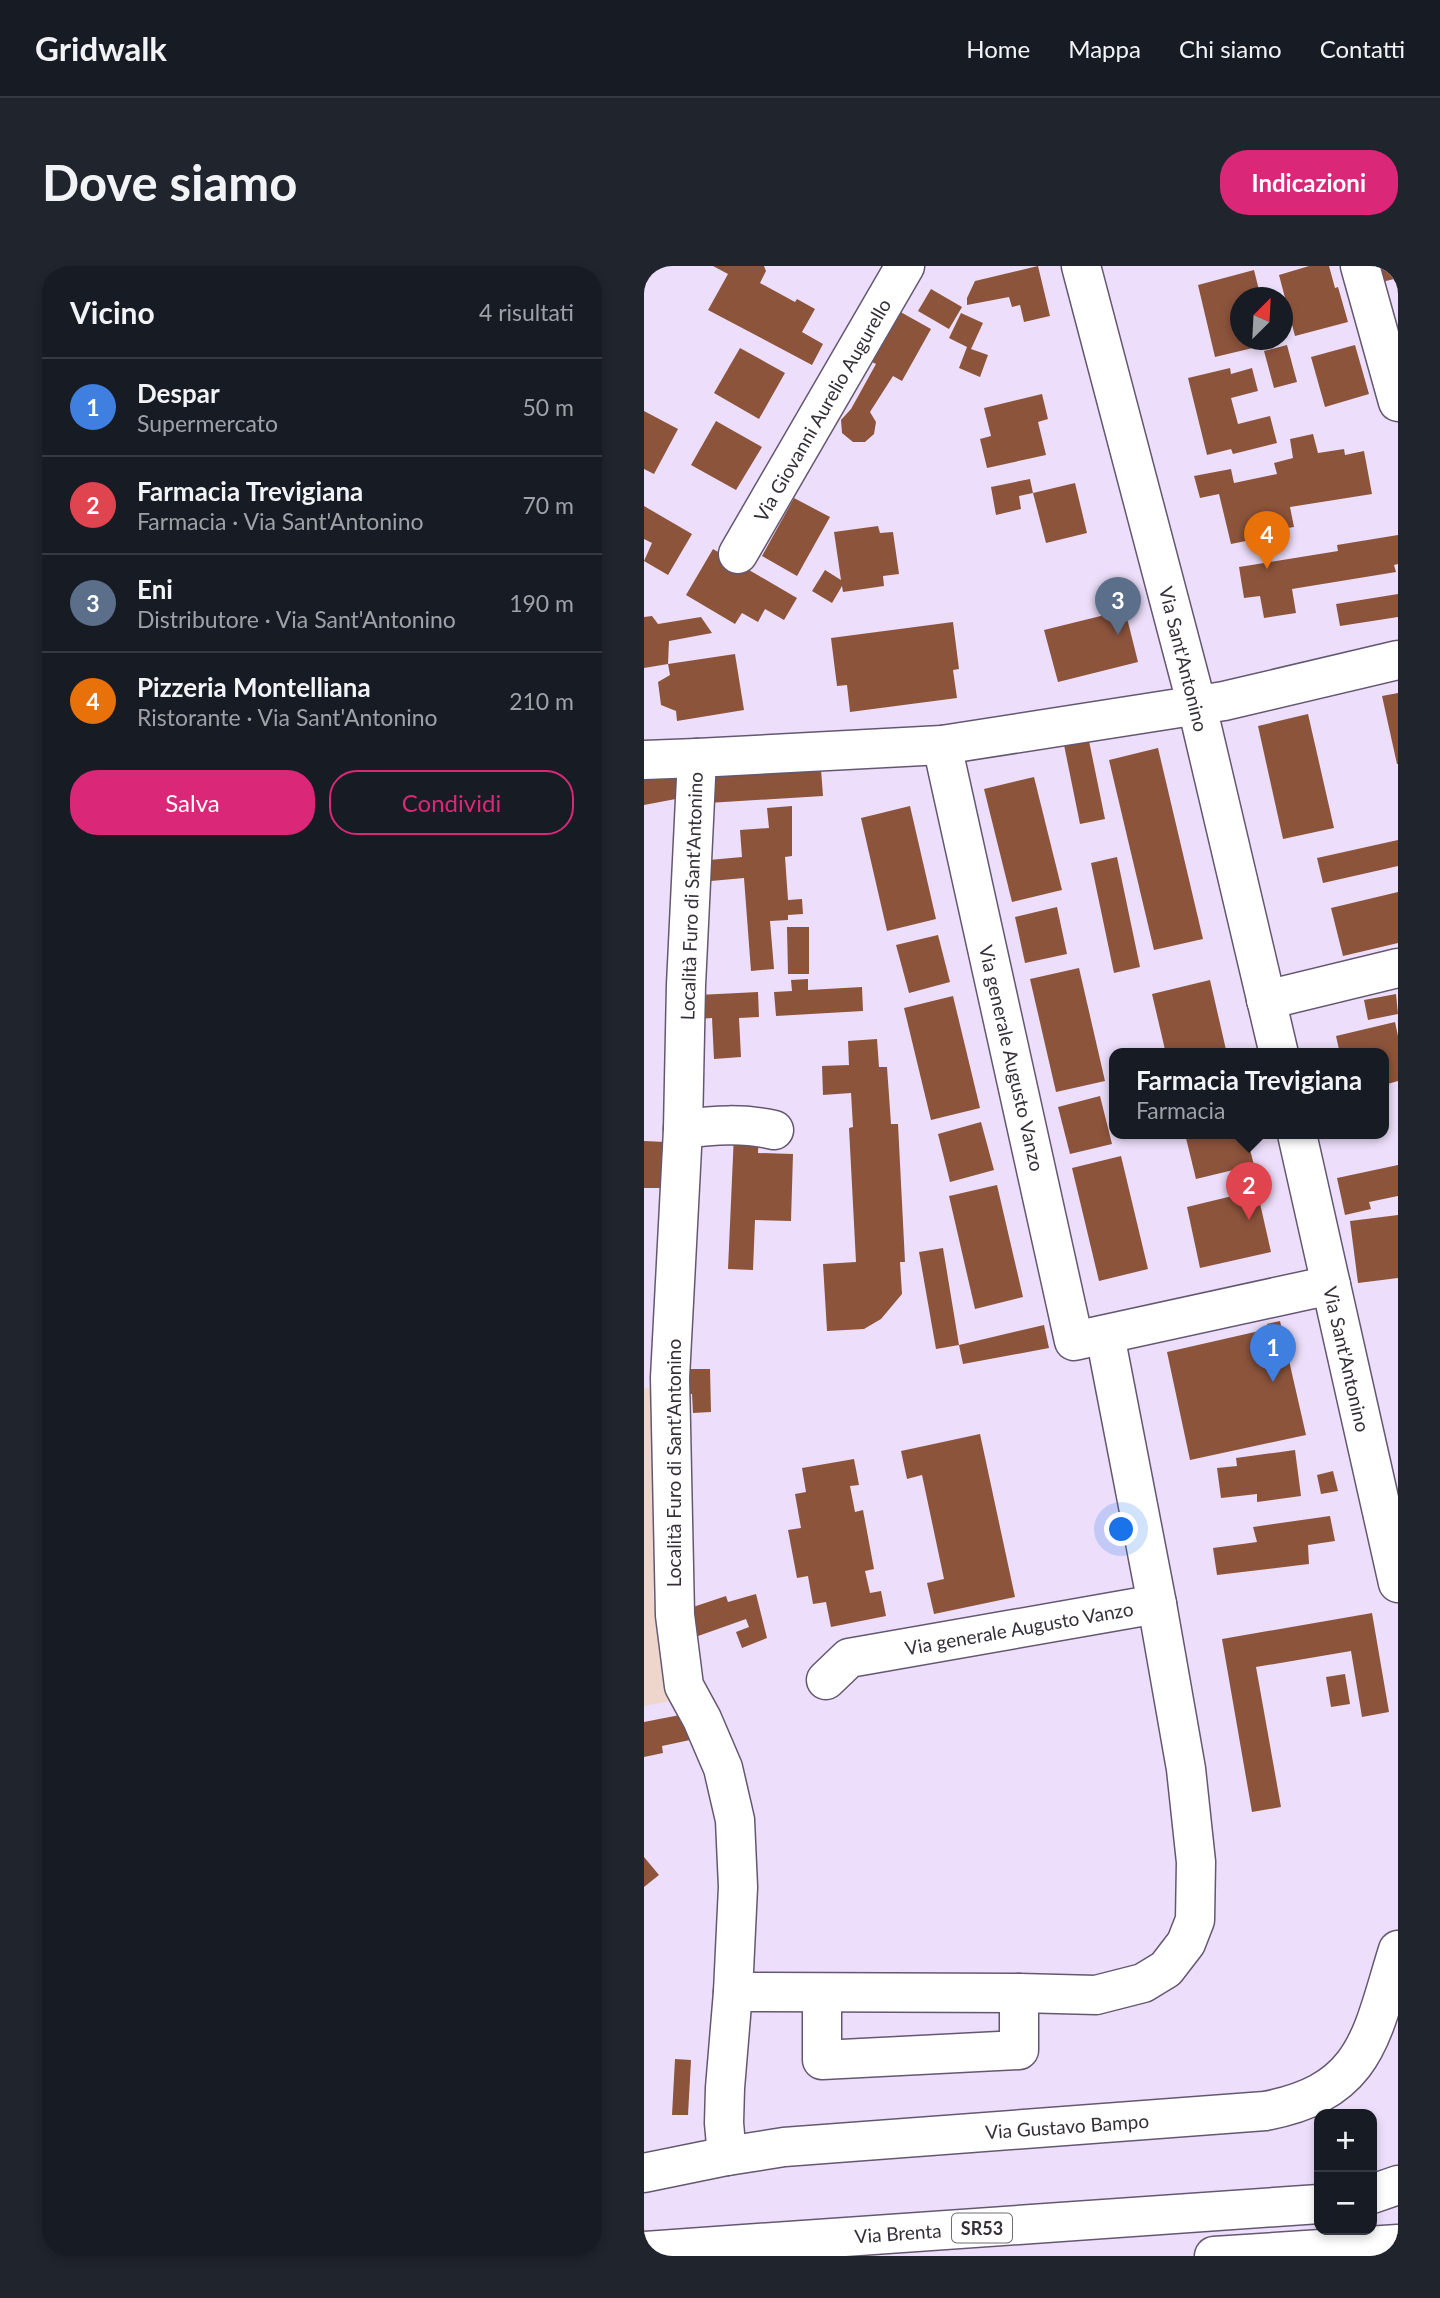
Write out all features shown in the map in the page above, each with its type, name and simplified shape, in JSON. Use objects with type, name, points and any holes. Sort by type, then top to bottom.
[{"type":"main road","name":"Via Giovanni Aurelio Augurello","points":[[738,554],[905,266]]},
{"type":"main road","name":"Via Sant'Antonino","points":[[1082,266],[1197,706],[1278,1048]]},
{"type":"main road","points":[[1360,266],[1398,402]]},
{"type":"main road","name":"Località Furo di Sant'Antonino","points":[[644,760],[942,746],[1197,706],[1398,660]]},
{"type":"main road","name":"Via generale Augusto Vanzo","points":[[942,746],[1074,1341],[1331,1285]]},
{"type":"main road","name":"Località Furo di Sant'Antonino","points":[[696,758],[683,1129],[657,1376],[675,1615],[684,1686],[714,1744],[723,1768],[733,1807],[737,1849],[733,1992],[725,2088],[727,2156]]},
{"type":"main road","points":[[1266,1000],[1398,968]]},
{"type":"main road","points":[[683,1129],[733,1125],[774,1130]]},
{"type":"main road","name":"Via Sant'Antonino","points":[[1298,1139],[1398,1583]]},
{"type":"main road","name":"Via generale Augusto Vanzo","points":[[826,1679],[849,1658],[1157,1604],[1105,1335]]},
{"type":"main road","points":[[733,1992],[1096,1995],[1143,1983],[1166,1969],[1191,1933],[1195,1920],[1196,1896],[1194,1826],[1157,1604]]},
{"type":"main road","name":"Via Gustavo Bampo","points":[[644,2173],[784,2147],[1265,2111],[1288,2106],[1328,2089],[1344,2078],[1356,2064],[1373,2031],[1398,1950]]},
{"type":"main road","points":[[822,1993],[822,2060],[1019,2050],[1019,1993]]},
{"type":"main road","points":[[1377,2192],[1398,2185]]},
{"type":"main road","points":[[1377,2201],[1398,2199]]},
{"type":"main road","name":"Via Brenta","points":[[644,2251],[1314,2204]]},
{"type":"main road","points":[[1214,2256],[1398,2244]]},
{"type":"shaded area","points":[[644,1388],[658,1390],[663,1581],[653,1587],[654,1607],[664,1613],[671,1701],[644,1706]]},
{"type":"building","points":[[713,266],[764,266],[766,271],[760,283],[795,302],[797,299],[815,309],[802,332],[823,344],[812,365],[708,310],[728,274]]},
{"type":"building","points":[[1038,266],[1050,316],[1024,322],[1020,305],[1012,307],[1009,297],[967,305],[967,298],[975,281]]},
{"type":"building","points":[[1309,266],[1329,266],[1348,322],[1295,336],[1293,287],[1282,287],[1279,275]]},
{"type":"building","points":[[1378,266],[1398,266],[1398,278],[1382,282]]},
{"type":"building","points":[[1254,270],[1258,287],[1230,287],[1230,350],[1244,350],[1215,357],[1198,285]]},
{"type":"building","points":[[931,289],[962,307],[949,329],[918,311]]},
{"type":"building","points":[[888,305],[931,329],[902,381],[893,376],[870,412],[876,422],[874,434],[865,442],[853,442],[842,433],[841,420],[851,409],[876,364],[860,356]]},
{"type":"building","points":[[961,313],[983,323],[971,349],[988,355],[980,377],[959,368],[967,347],[949,338]]},
{"type":"building","points":[[1355,345],[1369,394],[1325,407],[1311,357]]},
{"type":"building","points":[[740,348],[785,373],[759,419],[714,393]]},
{"type":"building","points":[[1288,350],[1297,382],[1274,388],[1264,351]]},
{"type":"building","points":[[1230,368],[1231,374],[1252,368],[1258,391],[1231,398],[1238,424],[1270,416],[1277,443],[1233,454],[1231,449],[1207,455],[1188,378]]},
{"type":"building","points":[[1042,394],[1048,419],[1038,422],[1046,455],[987,468],[980,439],[991,436],[984,408]]},
{"type":"building","points":[[644,411],[678,429],[654,474],[644,469]]},
{"type":"building","points":[[716,421],[762,447],[736,490],[691,465]]},
{"type":"building","points":[[1313,434],[1318,453],[1344,449],[1345,455],[1364,451],[1372,494],[1290,507],[1294,527],[1274,530],[1276,535],[1231,544],[1219,494],[1200,498],[1194,476],[1231,469],[1234,483],[1277,474],[1274,463],[1293,458],[1290,439]]},
{"type":"building","points":[[1030,479],[1033,493],[1019,496],[1021,509],[996,515],[991,487]]},
{"type":"building","points":[[1075,483],[1087,533],[1046,543],[1033,493]]},
{"type":"building","points":[[794,498],[830,517],[797,576],[762,556]]},
{"type":"building","points":[[644,506],[692,534],[668,575],[644,561],[652,543],[644,539]]},
{"type":"building","points":[[878,526],[880,533],[893,532],[899,574],[883,576],[884,586],[843,592],[842,586],[832,603],[812,591],[825,570],[841,580],[834,532]]},
{"type":"building","points":[[1398,535],[1398,564],[1394,565],[1396,572],[1292,589],[1296,613],[1264,618],[1260,596],[1244,598],[1239,567],[1338,551],[1337,545]]},
{"type":"building","points":[[713,549],[797,598],[784,620],[765,609],[758,622],[742,613],[735,624],[686,595]]},
{"type":"building","points":[[1398,594],[1398,617],[1340,626],[1336,604]]},
{"type":"building","points":[[1125,610],[1138,662],[1058,682],[1044,630]]},
{"type":"building","points":[[652,616],[658,624],[701,617],[712,633],[669,641],[668,664],[644,668],[644,617]]},
{"type":"building","points":[[953,622],[959,669],[953,670],[957,698],[850,712],[847,685],[837,686],[831,638]]},
{"type":"building","points":[[735,654],[744,710],[677,721],[676,711],[661,705],[658,682],[670,675],[668,664]]},
{"type":"building","points":[[1398,693],[1398,764],[1397,764],[1382,696]]},
{"type":"building","points":[[1308,714],[1334,828],[1283,839],[1258,726]]},
{"type":"building","points":[[1088,736],[1105,819],[1080,824],[1063,740]]},
{"type":"building","points":[[1158,748],[1203,939],[1154,950],[1109,760]]},
{"type":"building","points":[[820,756],[823,796],[708,803],[705,763]]},
{"type":"building","points":[[675,769],[681,798],[644,805],[644,772]]},
{"type":"building","points":[[1034,777],[1062,890],[1012,902],[984,789]]},
{"type":"building","points":[[792,806],[792,856],[785,857],[788,900],[802,899],[803,914],[788,915],[788,920],[770,921],[774,969],[751,971],[744,878],[711,881],[709,860],[742,857],[740,830],[769,828],[767,808]]},
{"type":"building","points":[[910,806],[936,919],[887,931],[861,818]]},
{"type":"building","points":[[1398,840],[1398,866],[1323,883],[1317,858]]},
{"type":"building","points":[[1117,857],[1140,967],[1114,973],[1091,863]]},
{"type":"building","points":[[1398,892],[1398,943],[1343,956],[1331,908]]},
{"type":"building","points":[[1057,907],[1067,954],[1025,963],[1015,917]]},
{"type":"building","points":[[787,927],[809,927],[809,974],[788,974]]},
{"type":"building","points":[[938,935],[950,982],[909,993],[896,945]]},
{"type":"building","points":[[1079,968],[1105,1081],[1056,1092],[1030,979]]},
{"type":"building","points":[[808,979],[808,990],[862,987],[863,1011],[776,1016],[774,992],[792,991],[791,980]]},
{"type":"building","points":[[1210,980],[1226,1048],[1165,1048],[1152,994]]},
{"type":"building","points":[[758,992],[759,1017],[739,1018],[741,1057],[714,1059],[712,1018],[699,1019],[698,995]]},
{"type":"building","points":[[1396,994],[1398,1014],[1368,1020],[1364,1000]]},
{"type":"building","points":[[953,996],[980,1108],[931,1120],[904,1008]]},
{"type":"building","points":[[1395,1022],[1398,1036],[1398,1081],[1389,1084],[1389,1048],[1339,1048],[1336,1036]]},
{"type":"building","points":[[877,1039],[879,1067],[887,1067],[891,1124],[898,1124],[905,1262],[900,1262],[902,1294],[881,1319],[864,1329],[827,1331],[823,1264],[856,1262],[849,1128],[853,1127],[851,1093],[823,1095],[822,1066],[849,1065],[848,1041]]},
{"type":"building","points":[[1100,1096],[1112,1144],[1070,1154],[1058,1107]]},
{"type":"building","points":[[981,1122],[994,1170],[950,1182],[938,1134]]},
{"type":"building","points":[[734,1134],[759,1135],[758,1153],[793,1154],[791,1221],[755,1220],[753,1270],[728,1269]]},
{"type":"building","points":[[1186,1139],[1247,1139],[1254,1165],[1196,1179]]},
{"type":"building","points":[[644,1141],[666,1142],[664,1188],[644,1188]]},
{"type":"building","points":[[1121,1156],[1148,1269],[1099,1281],[1072,1168]]},
{"type":"building","points":[[1398,1165],[1398,1196],[1369,1202],[1371,1209],[1345,1215],[1337,1178]]},
{"type":"building","points":[[997,1185],[1023,1297],[975,1309],[949,1196]]},
{"type":"building","points":[[1257,1190],[1271,1252],[1200,1268],[1187,1207]]},
{"type":"building","points":[[1398,1215],[1398,1278],[1358,1283],[1350,1221]]},
{"type":"building","points":[[943,1248],[959,1345],[936,1349],[919,1252]]},
{"type":"building","points":[[1280,1321],[1306,1435],[1190,1460],[1167,1352],[1268,1329],[1267,1324]]},
{"type":"building","points":[[1044,1325],[1049,1348],[963,1364],[959,1345]]},
{"type":"building","points":[[682,1369],[710,1369],[711,1412],[693,1413],[692,1394],[682,1393]]},
{"type":"building","points":[[980,1434],[1015,1597],[934,1614],[927,1583],[944,1579],[922,1475],[907,1479],[901,1451]]},
{"type":"building","points":[[1295,1450],[1301,1496],[1257,1502],[1257,1494],[1221,1498],[1217,1468],[1237,1466],[1236,1458]]},
{"type":"building","points":[[854,1459],[859,1485],[850,1486],[855,1512],[863,1510],[874,1569],[865,1571],[870,1593],[881,1591],[886,1616],[831,1627],[826,1602],[813,1604],[808,1576],[797,1578],[788,1530],[801,1528],[795,1494],[806,1492],[802,1468]]},
{"type":"building","points":[[1333,1471],[1338,1491],[1321,1494],[1317,1475]]},
{"type":"building","points":[[1330,1516],[1335,1541],[1308,1545],[1309,1564],[1217,1575],[1213,1548],[1257,1542],[1253,1527]]},
{"type":"building","points":[[756,1594],[767,1638],[742,1648],[736,1632],[749,1627],[746,1619],[684,1641],[684,1610],[726,1596],[728,1602]]},
{"type":"building","points":[[1372,1613],[1389,1712],[1362,1717],[1351,1651],[1256,1667],[1281,1807],[1252,1812],[1222,1639]]},
{"type":"building","points":[[1345,1674],[1350,1704],[1331,1707],[1326,1677]]},
{"type":"building","points":[[685,1714],[690,1740],[662,1746],[663,1753],[644,1757],[644,1722]]},
{"type":"building","points":[[644,1857],[659,1875],[644,1887]]},
{"type":"building","points":[[675,2059],[691,2060],[688,2115],[672,2115]]},
{"type":"place","name":"Pizzeria Montelliana","points":[[1267,569]]},
{"type":"place","name":"Eni","points":[[1118,635]]},
{"type":"place","name":"Farmacia Trevigiana","points":[[1249,1220]]},
{"type":"place","name":"Despar","points":[[1273,1382]]}]
